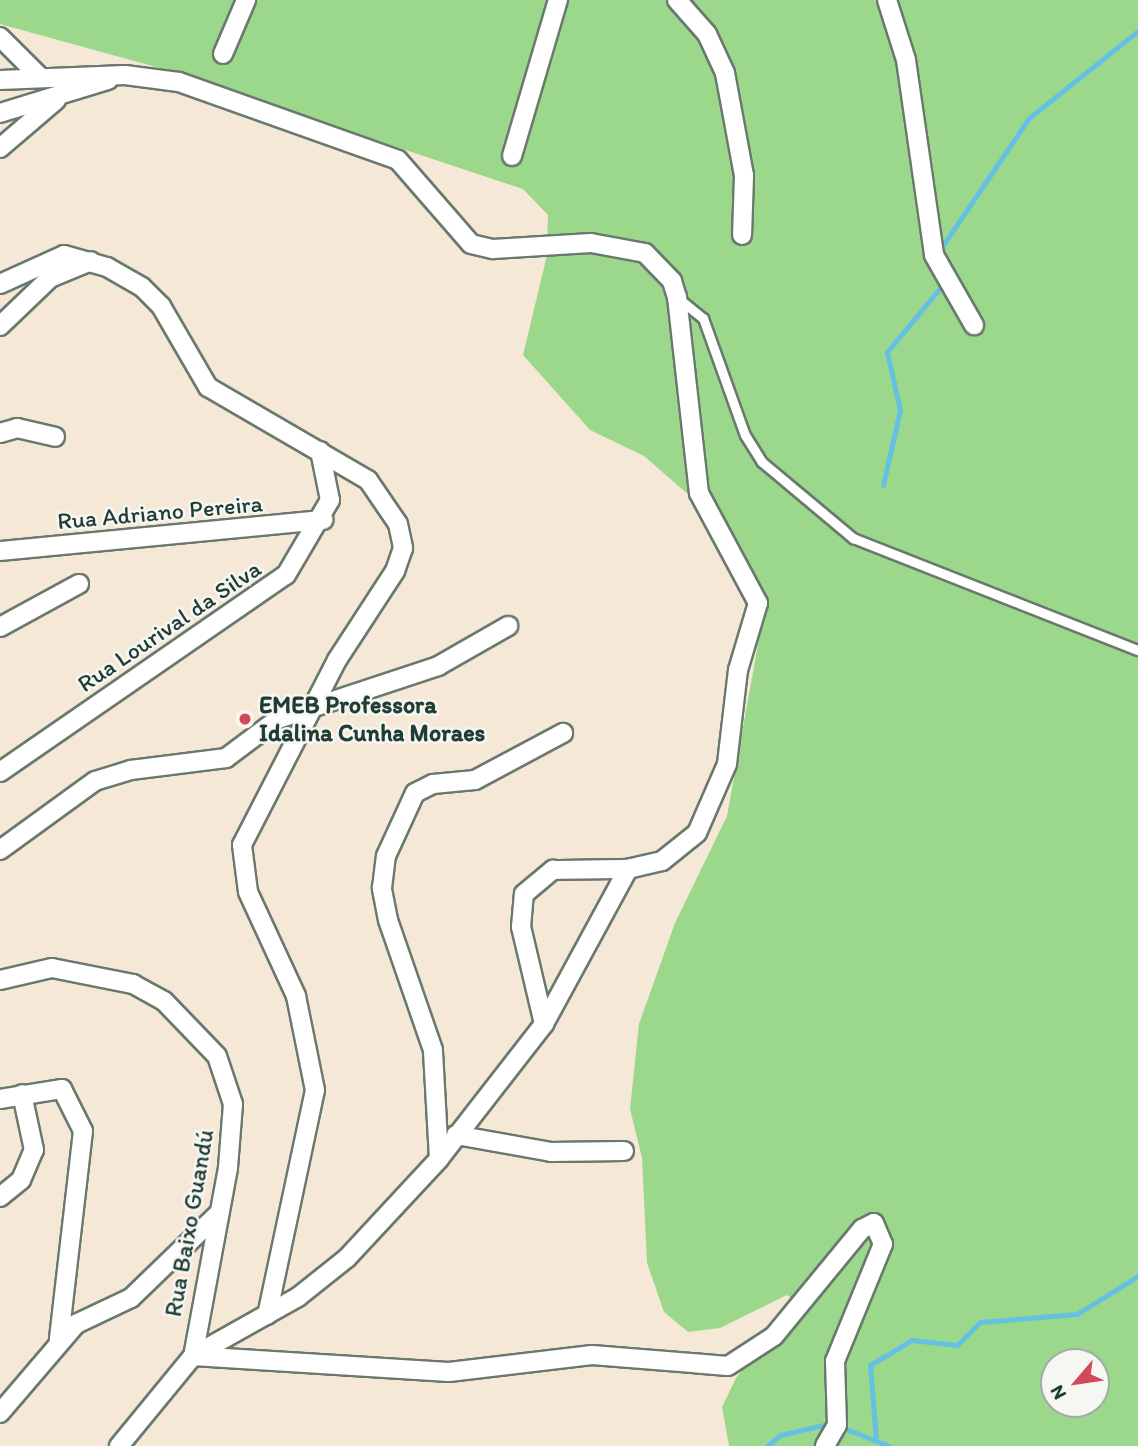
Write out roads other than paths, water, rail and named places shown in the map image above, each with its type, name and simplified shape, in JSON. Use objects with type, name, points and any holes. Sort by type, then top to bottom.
[{"type":"street","points":[[223,54],[246,0]]},
{"type":"street","points":[[512,156],[558,0]]},
{"type":"street","points":[[677,0],[707,34],[725,73],[744,176],[742,235]]},
{"type":"street","points":[[887,0],[906,60],[934,255],[974,325]]},
{"type":"street","points":[[0,37],[38,75]]},
{"type":"street","points":[[0,80],[38,75],[125,75],[179,82],[383,153],[409,169],[462,237],[493,250],[624,247],[661,266],[677,298],[699,493],[758,603],[738,670],[727,764],[716,796],[683,849],[628,869],[553,870],[524,894],[521,928],[544,1024]]},
{"type":"street","points":[[0,113],[125,75]]},
{"type":"street","points":[[0,148],[62,94]]},
{"type":"street","points":[[0,284],[51,257],[91,261],[142,287],[160,306],[208,387],[368,480],[386,500],[402,548],[395,571],[309,711],[242,845],[248,892],[296,996],[316,1090],[267,1315]]},
{"type":"street","points":[[0,326],[50,278],[91,261]]},
{"type":"street","points":[[0,433],[18,428],[55,437]]},
{"type":"street","name":"Rua Lourival da Silva","points":[[0,772],[258,599],[286,575],[324,520],[330,500],[320,451]]},
{"type":"street","name":"Rua Adriano Pereira","points":[[0,551],[324,520]]},
{"type":"street","points":[[0,627],[79,584]]},
{"type":"street","points":[[0,850],[95,782],[131,770],[226,758],[278,719],[309,711],[438,666],[508,626]]},
{"type":"street","points":[[439,1159],[433,1050],[388,920],[382,888],[386,856],[415,793],[433,784],[475,780],[563,733]]},
{"type":"street","points":[[119,1446],[193,1356],[267,1315],[347,1258],[439,1159],[544,1024],[628,869]]},
{"type":"street","name":"Rua Baixo Guandú","points":[[0,981],[52,968],[96,972],[164,1001],[203,1039],[228,1079],[233,1104],[218,1214],[193,1356]]},
{"type":"street","points":[[0,1099],[62,1089],[83,1131],[59,1340]]},
{"type":"street","points":[[0,1197],[21,1180],[34,1150],[22,1094]]},
{"type":"street","points":[[456,1135],[551,1152],[624,1151]]},
{"type":"street","points":[[0,1413],[59,1340],[80,1320],[131,1297],[218,1214]]},
{"type":"street","points":[[193,1356],[449,1372],[592,1355],[728,1366],[774,1336],[862,1229],[874,1223],[883,1244],[835,1361],[837,1425],[825,1446]]},
{"type":"lane","points":[[677,298],[703,318],[745,435],[762,462],[853,538],[1138,650]]},
{"type":"waterway","points":[[939,251],[1029,118],[1138,31]]},
{"type":"waterway","points":[[883,485],[900,410],[887,352],[940,288]]},
{"type":"waterway","points":[[876,1440],[870,1365],[912,1340],[957,1345],[980,1322],[1077,1314],[1138,1276]]},
{"type":"waterway","points":[[767,1446],[780,1435],[832,1423]]},
{"type":"waterway","points":[[849,1430],[889,1446]]},
{"type":"place","name":"EMEB Professora Idalina Cunha Moraes","points":[[245,719]]}]
